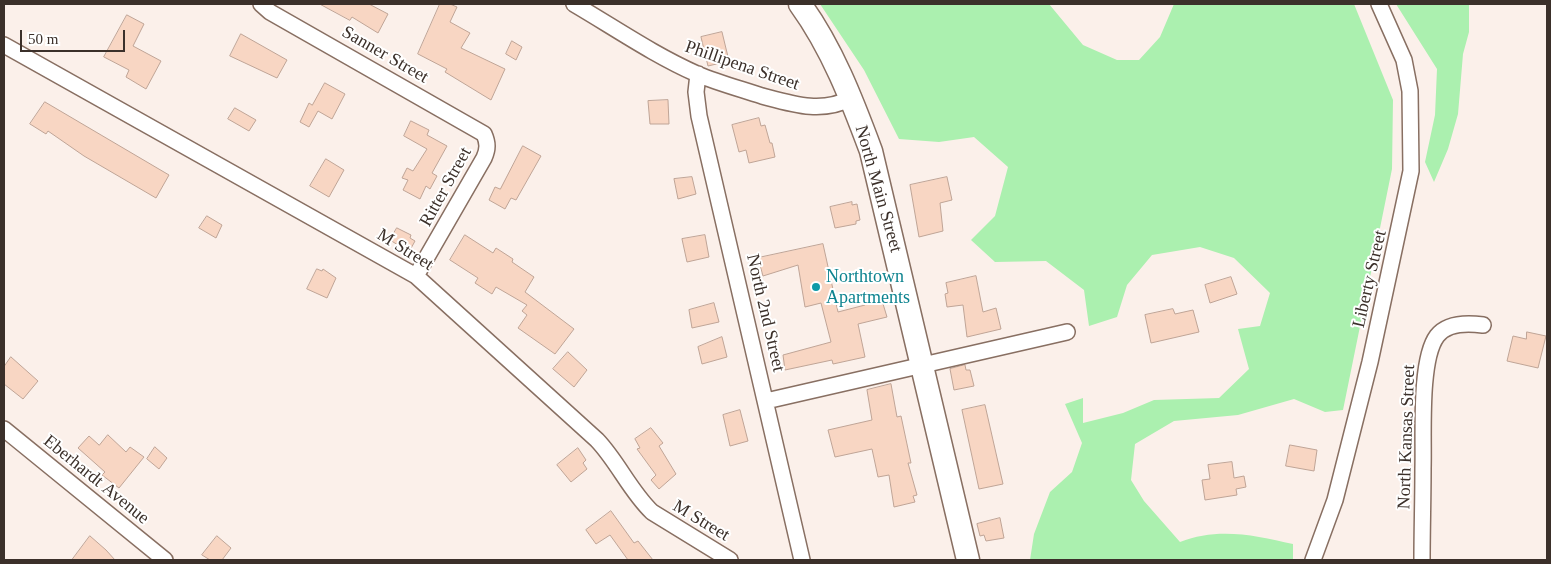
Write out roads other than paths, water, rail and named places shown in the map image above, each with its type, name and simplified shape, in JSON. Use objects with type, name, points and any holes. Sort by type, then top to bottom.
[{"type":"main road","name":"North Main Street","points":[[800,4],[832,57],[851,98],[871,150],[924,366],[968,560]]},
{"type":"street","name":"Sanner Street","points":[[261,4],[270,12],[484,134],[488,141]]},
{"type":"street","name":"Phillipena Street","points":[[574,4],[663,57],[698,74],[743,90],[808,108],[827,106],[851,98]]},
{"type":"street","name":"Liberty Street","points":[[1313,560],[1335,500],[1370,362],[1411,171],[1410,90],[1404,60],[1379,4]]},
{"type":"street","name":"M Street","points":[[4,45],[416,276],[611,454],[643,504],[652,512],[730,560]]},
{"type":"street","name":"North 2nd Street","points":[[698,74],[696,92],[699,116],[802,560]]},
{"type":"street","name":"Ritter Street","points":[[416,276],[484,158],[488,141]]},
{"type":"street","name":"North Kansas Street","points":[[1422,560],[1424,417],[1430,349],[1437,336],[1449,327],[1469,324],[1483,325]]},
{"type":"street","points":[[766,400],[924,366],[1067,332]]},
{"type":"street","name":"Eberhardt Avenue","points":[[4,428],[165,560]]},
{"type":"place","name":"Northtown Apartments","points":[[816,287]]}]
